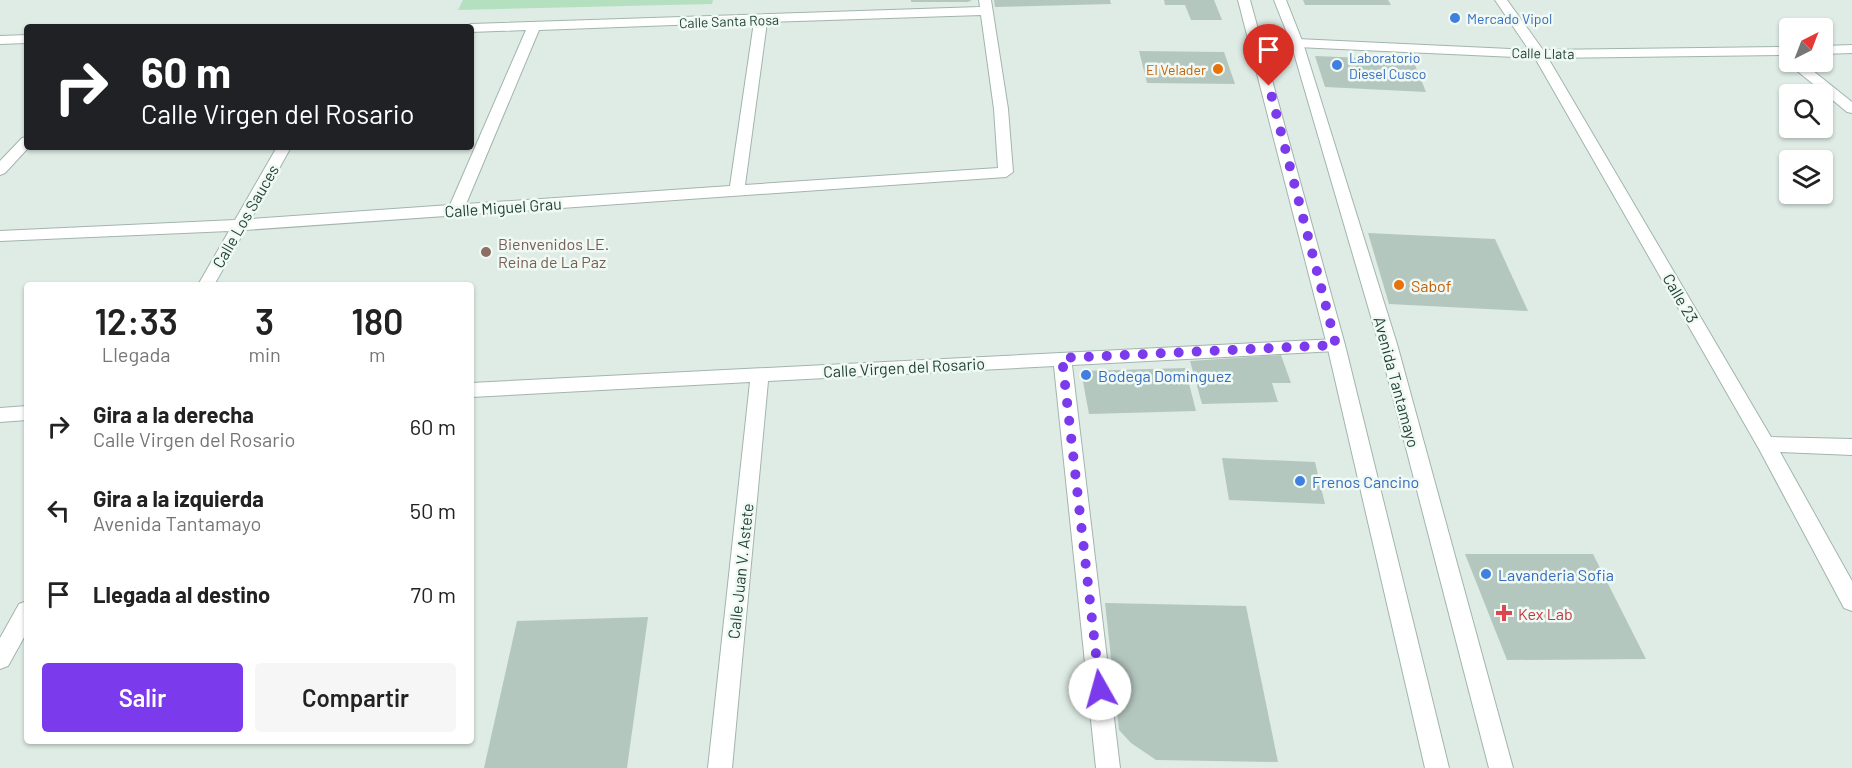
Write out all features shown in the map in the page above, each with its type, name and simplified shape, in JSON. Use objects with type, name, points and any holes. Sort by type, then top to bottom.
[{"type":"street","points":[[1244,0],[1336,345],[1437,768]]},
{"type":"street","name":"Avenida Tantamayo","points":[[1280,0],[1298,43],[1388,344],[1501,768]]},
{"type":"street","name":"Calle 23","points":[[1501,0],[1539,54],[1766,444],[1852,601]]},
{"type":"street","name":"Calle Santa Rosa","points":[[474,28],[761,21],[986,6]]},
{"type":"street","name":"Calle Miguel Grau","points":[[0,236],[238,225],[1006,172],[1001,109],[986,6]]},
{"type":"street","points":[[737,192],[761,21]]},
{"type":"street","points":[[456,210],[534,27]]},
{"type":"street","points":[[0,40],[24,39]]},
{"type":"street","name":"Calle Llata","points":[[1298,43],[1539,54],[1779,53]]},
{"type":"street","points":[[1833,50],[1852,49]]},
{"type":"street","points":[[1807,72],[1852,109]]},
{"type":"street","points":[[0,170],[24,144]]},
{"type":"street","name":"Calle Los Sauces","points":[[208,282],[282,150]]},
{"type":"street","name":"Calle Virgen del Rosario","points":[[474,390],[1336,345]]},
{"type":"street","points":[[1062,358],[1108,768]]},
{"type":"street","name":"Calle Juan V. Astete","points":[[720,768],[760,374]]},
{"type":"street","points":[[0,415],[24,413]]},
{"type":"street","points":[[1766,444],[1852,447]]},
{"type":"street","points":[[0,659],[24,616]]},
{"type":"green space","points":[[463,0],[713,0],[712,4],[458,10]]},
{"type":"building","points":[[911,0],[972,0],[968,2],[911,2]]},
{"type":"building","points":[[994,0],[1110,0],[1111,4],[995,7]]},
{"type":"building","points":[[1164,0],[1214,0],[1222,20],[1191,20],[1185,5],[1165,5]]},
{"type":"building","points":[[1303,0],[1388,0],[1391,5],[1305,5]]},
{"type":"building","points":[[1139,51],[1224,52],[1235,84],[1147,83]]},
{"type":"building","points":[[1315,56],[1413,60],[1426,92],[1325,87]]},
{"type":"building","points":[[1368,233],[1495,239],[1528,311],[1389,304]]},
{"type":"building","points":[[1281,355],[1291,383],[1272,383],[1278,402],[1202,404],[1190,361]]},
{"type":"building","points":[[1185,368],[1196,411],[1089,414],[1081,371]]},
{"type":"building","points":[[1222,458],[1315,462],[1325,504],[1229,500]]},
{"type":"building","points":[[1465,554],[1593,554],[1646,659],[1507,660]]},
{"type":"building","points":[[1105,603],[1246,606],[1278,762],[1156,760],[1131,743],[1119,730]]},
{"type":"building","points":[[648,617],[627,768],[484,768],[517,621]]},
{"type":"place","name":"Mercado Vipol","points":[[1455,18]]},
{"type":"place","name":"Laboratorio Diesel Cusco","points":[[1337,65]]},
{"type":"place","name":"El Velader","points":[[1218,69]]},
{"type":"place","name":"Bienvenidos LE. Reina de La Paz","points":[[486,252]]},
{"type":"place","name":"Sabof","points":[[1399,285]]},
{"type":"place","name":"Bodega Dominguez","points":[[1086,375]]},
{"type":"place","name":"Frenos Cancino","points":[[1300,481]]},
{"type":"place","name":"Lavanderia Sofia","points":[[1486,574]]},
{"type":"place","name":"Kex Lab","points":[[1504,613]]},
{"type":"route","points":[[1100,689],[1062,358],[1336,345],[1269,86]]}]
